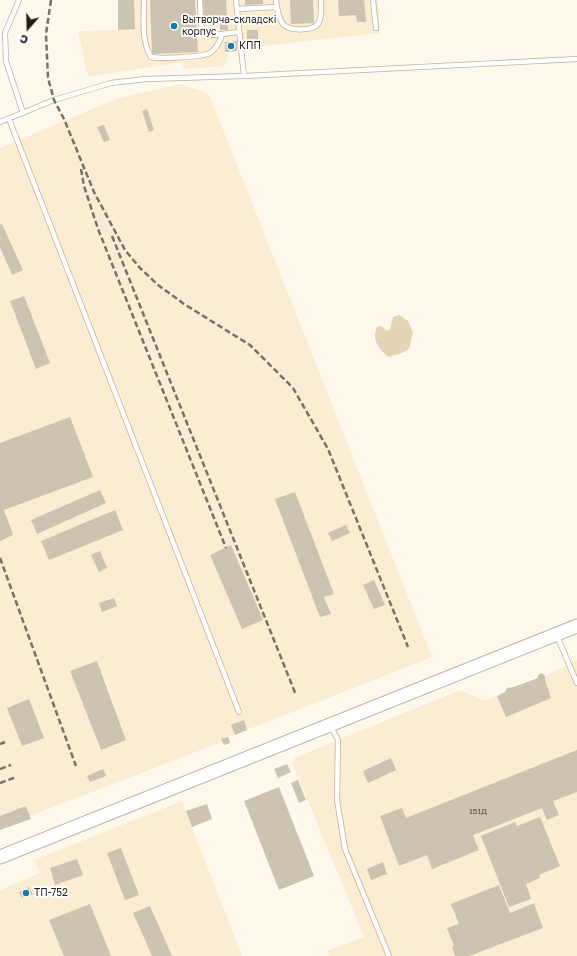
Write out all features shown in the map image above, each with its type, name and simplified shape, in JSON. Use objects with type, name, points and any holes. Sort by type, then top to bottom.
[{"type":"main road","points":[[0,857],[577,626]]},
{"type":"lane","points":[[19,0],[5,33],[6,61],[22,112]]},
{"type":"lane","points":[[144,0],[145,38],[150,57],[186,56],[209,53],[216,46],[222,34]]},
{"type":"lane","points":[[200,0],[201,24],[204,32],[209,35],[239,32]]},
{"type":"lane","points":[[236,0],[244,76]]},
{"type":"lane","points":[[276,0],[281,21],[284,26],[299,29],[313,28],[318,24],[320,20],[321,0]]},
{"type":"lane","points":[[373,0],[376,28]]},
{"type":"lane","points":[[237,9],[277,7]]},
{"type":"lane","points":[[0,122],[54,100],[111,83],[146,79],[244,76],[577,59]]},
{"type":"lane","points":[[9,119],[239,712]]},
{"type":"lane","points":[[557,634],[577,683]]},
{"type":"lane","points":[[330,725],[338,740],[337,800],[344,849],[389,956]]},
{"type":"shaded area","points":[[118,0],[378,0],[380,33],[237,49],[237,51],[229,52],[225,66],[184,69],[182,62],[88,77],[78,31],[118,30]]},
{"type":"shaded area","points":[[181,84],[209,94],[432,657],[229,737],[230,743],[224,745],[222,742],[30,816],[31,819],[0,830],[0,148],[118,98]],"holes":[[[97,661],[109,690],[126,740],[101,750],[71,674]]]},
{"type":"shaded area","points":[[399,315],[408,321],[413,333],[409,349],[389,357],[382,351],[375,339],[376,330],[378,326],[383,327],[386,331],[390,329],[393,317]]},
{"type":"shaded area","points":[[577,660],[577,956],[329,956],[327,951],[364,937],[293,765],[294,758],[460,690],[485,701],[505,693],[507,688],[537,679],[538,675],[542,673],[545,676]]},
{"type":"shaded area","points":[[182,801],[242,956],[0,956],[0,890],[40,873],[34,860]]},
{"type":"building","points":[[118,0],[134,0],[135,29],[118,30]]},
{"type":"building","name":"Вытворча-складскі корпус","points":[[150,0],[195,0],[198,52],[152,54]]},
{"type":"building","points":[[203,0],[226,0],[228,30],[220,30],[220,19],[204,20]]},
{"type":"building","points":[[245,0],[263,0],[263,4],[245,5]]},
{"type":"building","name":"Вытворча-складскі корпус","points":[[290,0],[313,0],[314,23],[291,24]]},
{"type":"building","points":[[338,0],[364,0],[366,22],[357,22],[356,15],[339,16]]},
{"type":"building","points":[[247,30],[258,30],[258,41],[247,42]]},
{"type":"building","name":"КПП","points":[[237,41],[237,51],[225,52],[225,42]]},
{"type":"building","points":[[147,109],[154,130],[149,132],[142,111]]},
{"type":"building","points":[[104,125],[110,140],[104,142],[97,127]]},
{"type":"building","points":[[2,224],[23,270],[12,275],[0,247],[0,225]]},
{"type":"building","points":[[24,296],[50,363],[36,369],[10,301]]},
{"type":"building","points":[[70,417],[93,477],[4,510],[13,535],[0,541],[0,443]]},
{"type":"building","points":[[100,490],[106,503],[37,534],[31,520]]},
{"type":"building","points":[[295,492],[334,594],[324,597],[331,614],[320,617],[275,499]]},
{"type":"building","points":[[115,510],[123,530],[49,560],[41,541]]},
{"type":"building","points":[[346,525],[350,533],[332,541],[328,533]]},
{"type":"building","points":[[231,545],[263,620],[242,629],[210,555]]},
{"type":"building","points":[[100,551],[107,568],[99,572],[91,555]]},
{"type":"building","points":[[374,580],[385,605],[374,609],[363,585]]},
{"type":"building","points":[[114,598],[117,606],[102,612],[99,603]]},
{"type":"building","points":[[97,661],[126,740],[101,750],[70,671]]},
{"type":"building","points":[[542,673],[545,676],[551,698],[506,717],[497,696],[505,692],[507,688],[538,678],[538,675]]},
{"type":"building","points":[[29,699],[44,738],[22,746],[7,708]]},
{"type":"building","points":[[244,720],[247,730],[235,735],[231,725]]},
{"type":"building","points":[[228,737],[230,743],[224,745],[221,739]]},
{"type":"building","points":[[577,750],[577,792],[553,801],[559,815],[547,820],[542,808],[473,835],[479,850],[432,869],[427,855],[399,866],[380,816],[402,808],[406,818]]},
{"type":"building","points":[[391,758],[396,770],[368,783],[363,771]]},
{"type":"building","points":[[287,764],[291,772],[278,778],[274,769]]},
{"type":"building","points":[[103,769],[106,776],[90,782],[87,776]]},
{"type":"building","points":[[298,780],[306,800],[299,803],[291,783]]},
{"type":"building","points":[[279,787],[314,876],[279,890],[244,801]]},
{"type":"building","points":[[207,804],[212,819],[192,827],[186,811]]},
{"type":"building","points":[[26,806],[31,819],[0,830],[0,816]]},
{"type":"building","points":[[540,817],[560,866],[539,875],[540,878],[526,884],[531,899],[509,907],[481,836],[515,822],[517,826]]},
{"type":"building","points":[[121,848],[139,895],[125,900],[107,853]]},
{"type":"building","points":[[77,859],[83,875],[55,885],[50,868]]},
{"type":"building","points":[[383,862],[387,874],[371,880],[367,869]]},
{"type":"building","points":[[499,885],[510,913],[534,903],[543,928],[469,956],[455,956],[452,947],[454,946],[447,928],[459,924],[451,904]]},
{"type":"building","name":"ТП-752","points":[[29,887],[33,894],[22,898],[19,892]]},
{"type":"building","points":[[90,904],[111,956],[64,956],[49,920]]},
{"type":"building","points":[[150,906],[172,956],[152,956],[133,913]]},
{"type":"railway","points":[[51,0],[46,34],[48,78],[54,100],[64,119],[94,192],[125,250],[140,268],[158,285],[184,304],[250,345],[293,388],[328,449],[408,647]]},
{"type":"railway","points":[[81,169],[84,186],[98,229],[226,548]]},
{"type":"railway","points":[[112,236],[296,695]]},
{"type":"railway","points":[[0,558],[76,766]]},
{"type":"railway","points":[[0,744],[5,742]]},
{"type":"railway","points":[[0,769],[11,765]]},
{"type":"railway","points":[[0,783],[16,777]]},
{"type":"place","name":"Вытворча-складскі корпус","points":[[174,26]]},
{"type":"place","name":"КПП","points":[[231,46]]},
{"type":"place","name":"ТП-752","points":[[26,893]]}]
